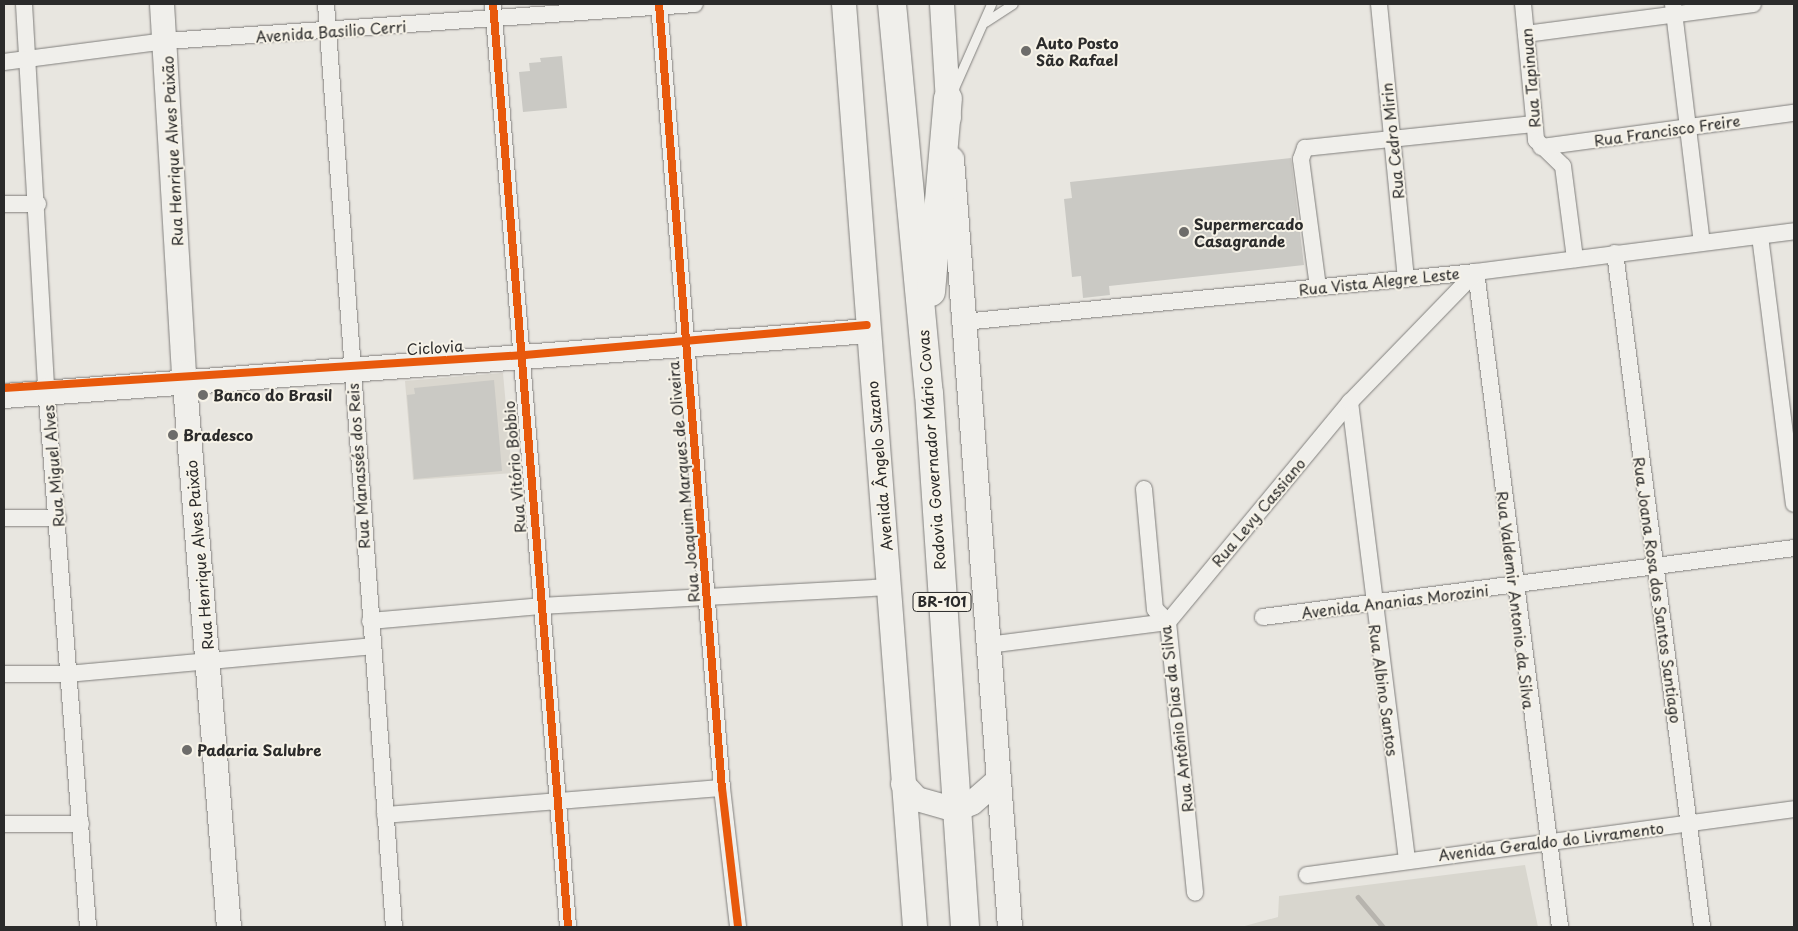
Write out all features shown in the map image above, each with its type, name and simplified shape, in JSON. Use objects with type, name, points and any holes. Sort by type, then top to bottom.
[{"type":"highway","name":"Rodovia Governador Mário Covas","points":[[892,4],[929,393],[965,927]]},
{"type":"highway","points":[[929,393],[931,288],[948,100]]},
{"type":"main road","name":"Rua Henrique Alves Paixão","points":[[162,4],[166,42],[185,384],[229,927]]},
{"type":"main road","name":"Avenida Ângelo Suzano","points":[[844,4],[915,927]]},
{"type":"main road","points":[[942,4],[963,322],[997,780],[1010,927]]},
{"type":"main road","points":[[4,396],[47,395],[868,331]]},
{"type":"main road","points":[[903,784],[918,799],[956,810],[986,793],[997,780]]},
{"type":"street","name":"Rua Miguel Alves","points":[[24,4],[38,204],[47,395],[58,518],[66,674],[81,824],[88,927]]},
{"type":"street","name":"Rua Manassés dos Reis","points":[[326,4],[350,370],[394,927]]},
{"type":"street","name":"Avenida Basilio Cerri","points":[[4,62],[166,42],[329,32],[494,12],[695,4]]},
{"type":"street","name":"Rua Cedro Mirin","points":[[1379,4],[1406,279]]},
{"type":"street","name":"Rua Tapinuan","points":[[1523,4],[1534,124],[1540,147],[1555,154],[1563,166],[1575,259]]},
{"type":"street","points":[[1526,34],[1674,9],[1752,4]]},
{"type":"street","name":"Rua Joaquim Marques de Oliveira","points":[[659,5],[722,788],[738,927]]},
{"type":"street","points":[[1674,9],[1702,242]]},
{"type":"street","name":"Rua Vitório Bobbio","points":[[494,12],[518,358],[568,927]]},
{"type":"street","name":"Rua Francisco Freire","points":[[1540,147],[1794,113]]},
{"type":"street","points":[[1318,287],[1301,159],[1305,148],[1534,124]]},
{"type":"street","points":[[4,204],[38,204]]},
{"type":"street","name":"Rua Vista Alegre Leste","points":[[963,322],[1476,272],[1794,231]]},
{"type":"street","points":[[1760,236],[1794,504]]},
{"type":"street","name":"Rua Joana Rosa dos Santos Santiago","points":[[1615,253],[1654,568],[1690,824],[1702,927]]},
{"type":"street","name":"Rua Levy Cassiano","points":[[1168,622],[1350,402],[1476,272]]},
{"type":"street","name":"Rua Valdemir Antonio da Silva","points":[[1476,272],[1513,587],[1560,927]]},
{"type":"street","name":"Rua Albino Santos","points":[[1350,402],[1372,603],[1408,858]]},
{"type":"street","name":"Rua Antônio Dias da Silva","points":[[1144,490],[1155,609],[1168,622],[1195,893]]},
{"type":"street","points":[[4,518],[58,518]]},
{"type":"street","name":"Avenida Ananias Morozini","points":[[1262,617],[1513,587],[1794,548]]},
{"type":"street","points":[[370,621],[540,606],[889,587]]},
{"type":"street","points":[[988,645],[1168,622]]},
{"type":"street","points":[[4,674],[66,674],[372,646]]},
{"type":"street","points":[[385,815],[722,788]]},
{"type":"street","name":"Avenida Geraldo do Livramento","points":[[1307,875],[1408,858],[1690,824],[1794,809]]},
{"type":"street","points":[[4,824],[81,824]]},
{"type":"lane","points":[[948,100],[985,22],[991,4]]},
{"type":"lane","points":[[985,22],[1013,4]]},
{"type":"shaded area","points":[[503,373],[512,473],[413,480],[405,381]]},
{"type":"shaded area","points":[[1525,865],[1538,927],[1241,927],[1278,917],[1279,896]]},
{"type":"building","points":[[562,56],[567,108],[523,112],[519,72],[530,71],[529,63],[541,62],[540,58]]},
{"type":"building","name":"Supermercado Casagrande","points":[[1291,158],[1304,265],[1109,286],[1110,295],[1083,298],[1081,276],[1072,277],[1064,199],[1072,198],[1070,182]]},
{"type":"building","points":[[494,380],[502,471],[414,479],[407,395],[415,394],[414,388]]},
{"type":"waterway","points":[[1358,897],[1383,927]]},
{"type":"cycle path","points":[[493,4],[568,927]]},
{"type":"cycle path","points":[[659,4],[722,788],[738,927]]},
{"type":"cycle path","name":"Ciclovia","points":[[4,388],[525,355],[867,325]]},
{"type":"place","name":"Auto Posto São Rafael","points":[[1026,51]]},
{"type":"place","name":"Supermercado Casagrande","points":[[1184,232]]},
{"type":"place","name":"Banco do Brasil","points":[[203,395]]},
{"type":"place","name":"Bradesco","points":[[173,435]]},
{"type":"place","name":"Padaria Salubre","points":[[187,750]]}]
